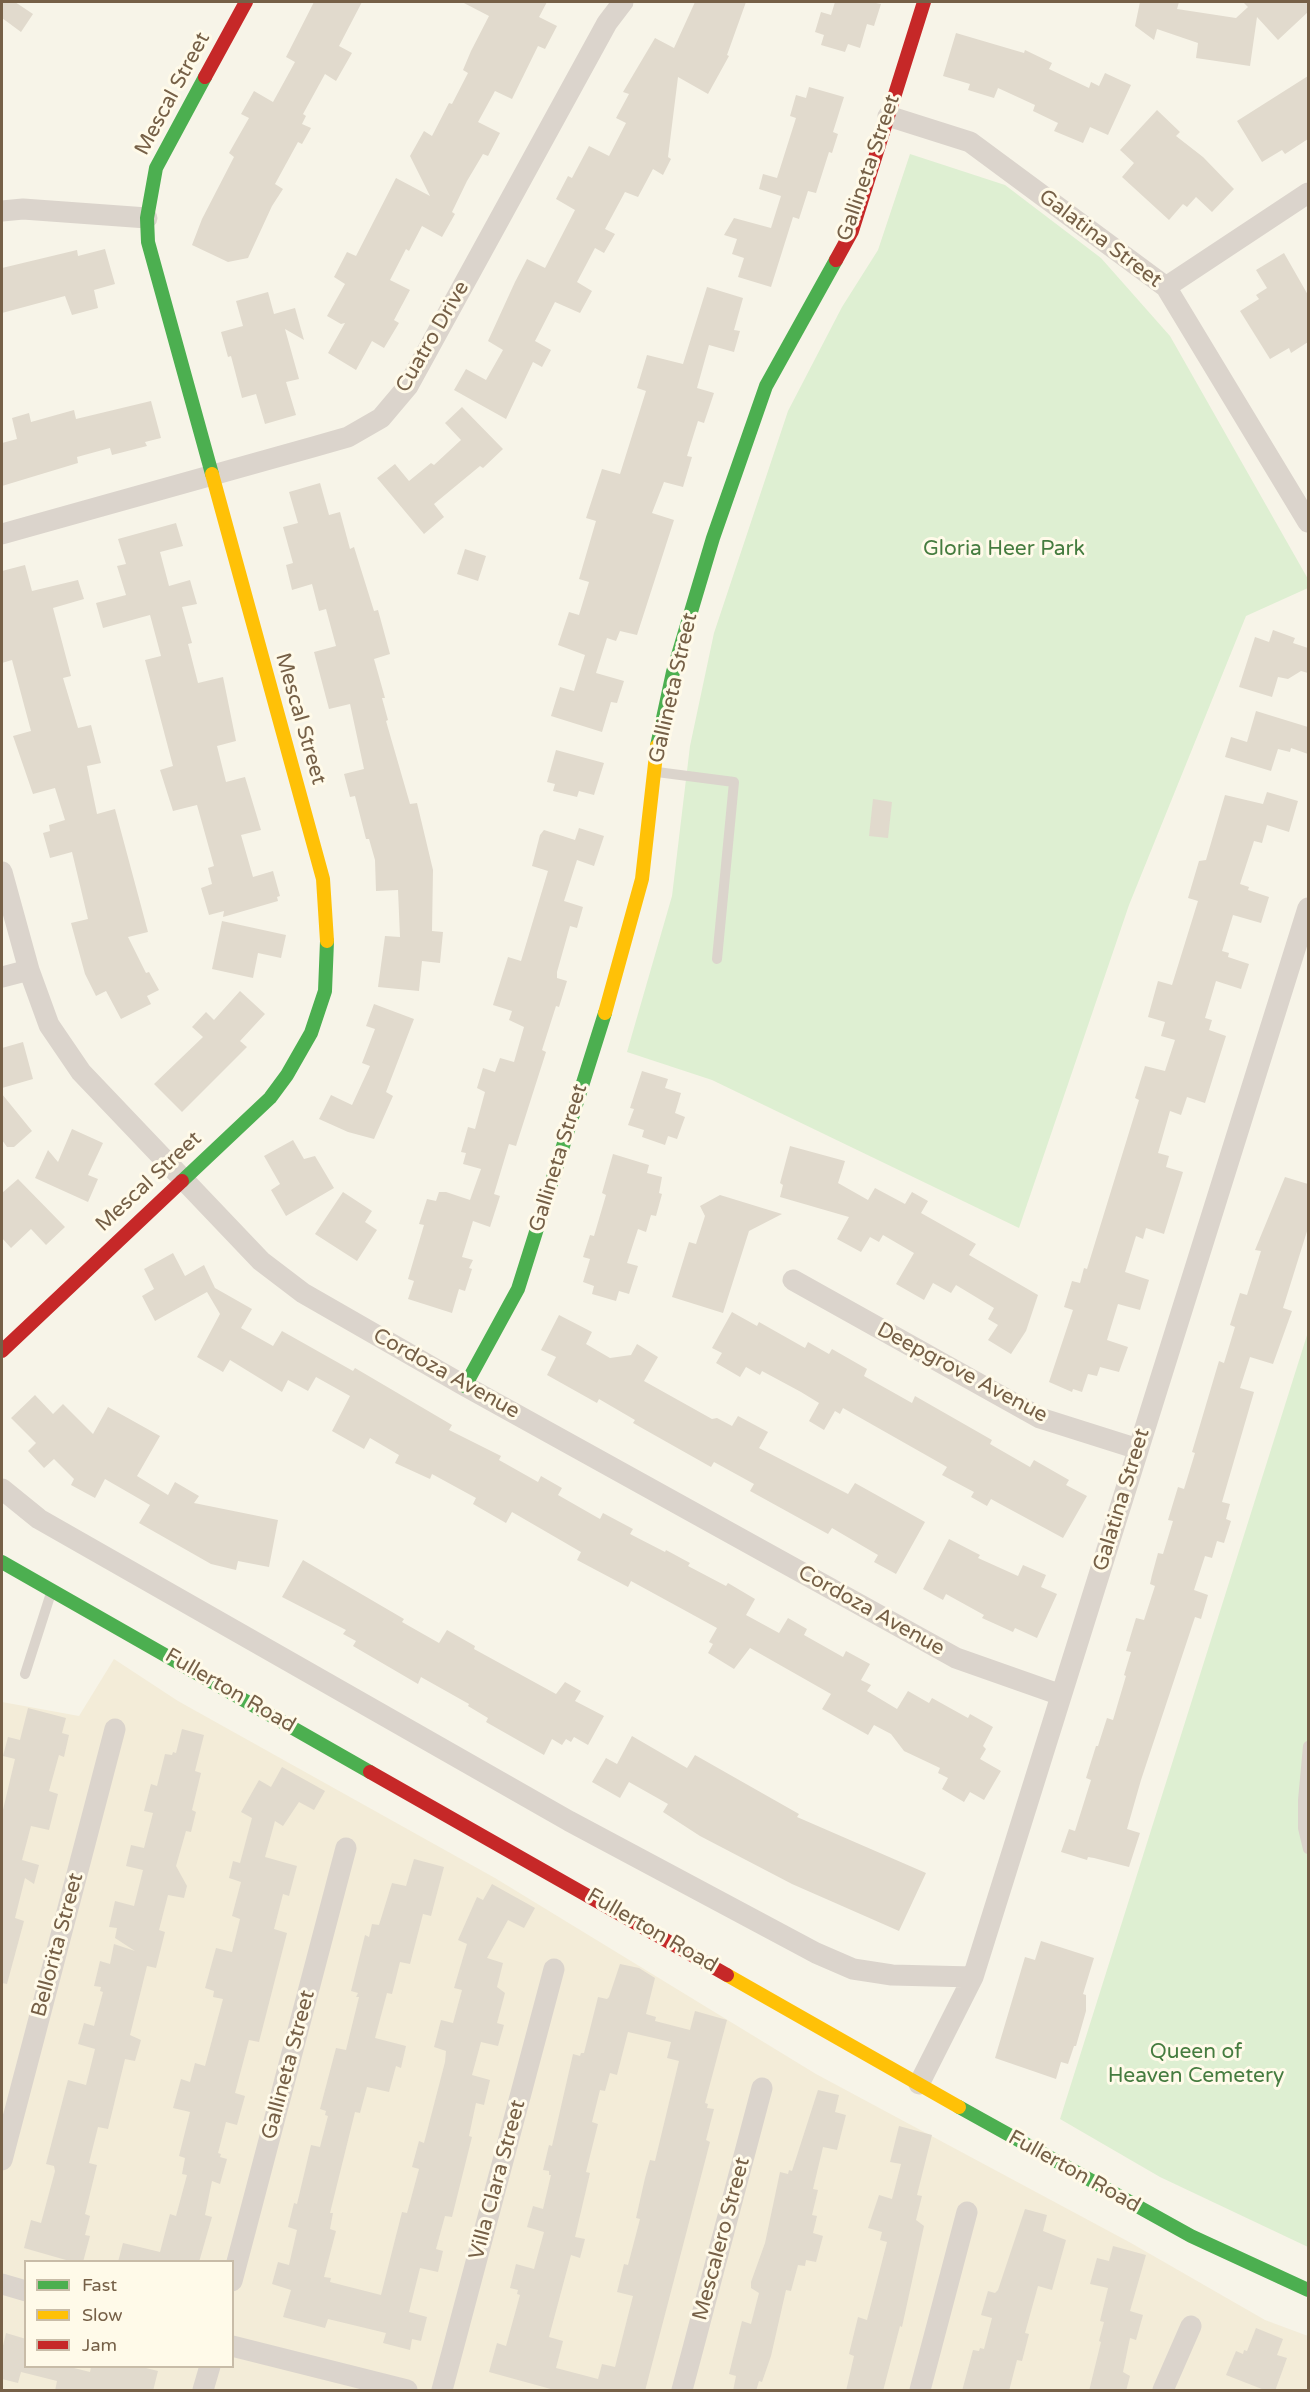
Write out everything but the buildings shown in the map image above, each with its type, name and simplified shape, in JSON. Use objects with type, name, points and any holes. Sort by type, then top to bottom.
[{"type":"street","name":"Mescal Street","points":[[2,1352],[181,1179],[270,1098],[287,1075],[319,1013],[328,969],[328,924],[323,879],[210,476],[148,242],[147,218],[156,168],[246,2]]},
{"type":"street","name":"Cuatro Drive","points":[[2,534],[348,437],[381,418],[408,386],[607,22],[623,2]]},
{"type":"street","name":"Gallineta Street","points":[[465,1386],[518,1289],[621,963],[642,879],[657,742],[673,672],[713,538],[762,397],[852,231],[924,2]]},
{"type":"street","name":"Galatina Street","points":[[888,116],[970,142],[1166,287],[1308,522]]},
{"type":"street","points":[[1166,287],[1308,193]]},
{"type":"street","points":[[2,211],[23,209],[147,218]]},
{"type":"street","name":"Cordoza Avenue","points":[[2,872],[28,970],[49,1025],[81,1072],[261,1261],[303,1293],[465,1386],[956,1658],[1061,1695]]},
{"type":"street","name":"Galatina Street","points":[[919,2084],[973,1977],[1308,908]]},
{"type":"street","points":[[2,977],[28,970]]},
{"type":"street","name":"Deepgrove Avenue","points":[[793,1280],[1040,1418],[1138,1449]]},
{"type":"street","points":[[2,1489],[39,1520],[569,1821],[816,1953],[853,1969],[892,1975],[973,1977]]},
{"type":"street","name":"Fullerton Road","points":[[2,1562],[919,2084],[1191,2236],[1308,2290]]},
{"type":"street","name":"Bellorita Street","points":[[2,2160],[115,1729]]},
{"type":"street","name":"Gallineta Street","points":[[234,2273],[346,1848]]},
{"type":"street","name":"Villa Clara Street","points":[[442,2391],[554,1969]]},
{"type":"street","name":"Mescalero Street","points":[[682,2391],[762,2088]]},
{"type":"street","points":[[920,2391],[967,2212]]},
{"type":"street","points":[[2,2284],[24,2290]]},
{"type":"street","points":[[1162,2391],[1191,2326]]},
{"type":"street","points":[[234,2347],[407,2391]]},
{"type":"street","points":[[203,2391],[210,2368]]},
{"type":"lane","points":[[654,771],[734,782],[717,959]]},
{"type":"lane","points":[[25,1674],[52,1590]]},
{"type":"lane","points":[[1308,1746],[1303,1800],[1304,1828],[1308,1849]]},
{"type":"shaded area","points":[[114,1659],[178,1701],[495,1878],[816,2074],[1131,2243],[1265,2320],[1308,2336],[1308,2390],[2,2390],[2,1702],[79,1716]]},
{"type":"green space","name":"Gloria Heer Park","points":[[910,154],[1005,185],[1101,258],[1170,336],[1308,579],[1308,588],[1246,616],[1129,905],[1019,1228],[712,1080],[627,1052],[672,896],[690,746],[714,633],[788,411],[842,307],[878,250]]},
{"type":"green space","name":"Queen of Heaven Cemetery","points":[[1308,1332],[1308,2247],[1160,2177],[1060,2119]]},
{"type":"traffic: fast","points":[[205,77],[156,168],[147,218],[148,242],[212,474]]},
{"type":"traffic: fast","points":[[657,746],[673,672],[713,538],[766,386],[836,260]]},
{"type":"traffic: fast","points":[[182,1181],[270,1098],[287,1075],[311,1033],[325,991],[327,941]]},
{"type":"traffic: fast","points":[[465,1386],[518,1289],[605,1013]]},
{"type":"traffic: fast","points":[[2,1562],[370,1772]]},
{"type":"traffic: fast","points":[[959,2107],[1191,2236],[1308,2290]]},
{"type":"traffic: slow","points":[[212,474],[323,879],[327,941]]},
{"type":"traffic: slow","points":[[605,1013],[642,879],[657,746]]},
{"type":"traffic: slow","points":[[727,1975],[959,2107]]},
{"type":"traffic: jam","points":[[205,77],[246,2]]},
{"type":"traffic: jam","points":[[836,260],[852,231],[924,2]]},
{"type":"traffic: jam","points":[[2,1351],[182,1181]]},
{"type":"traffic: jam","points":[[370,1772],[727,1975]]}]
